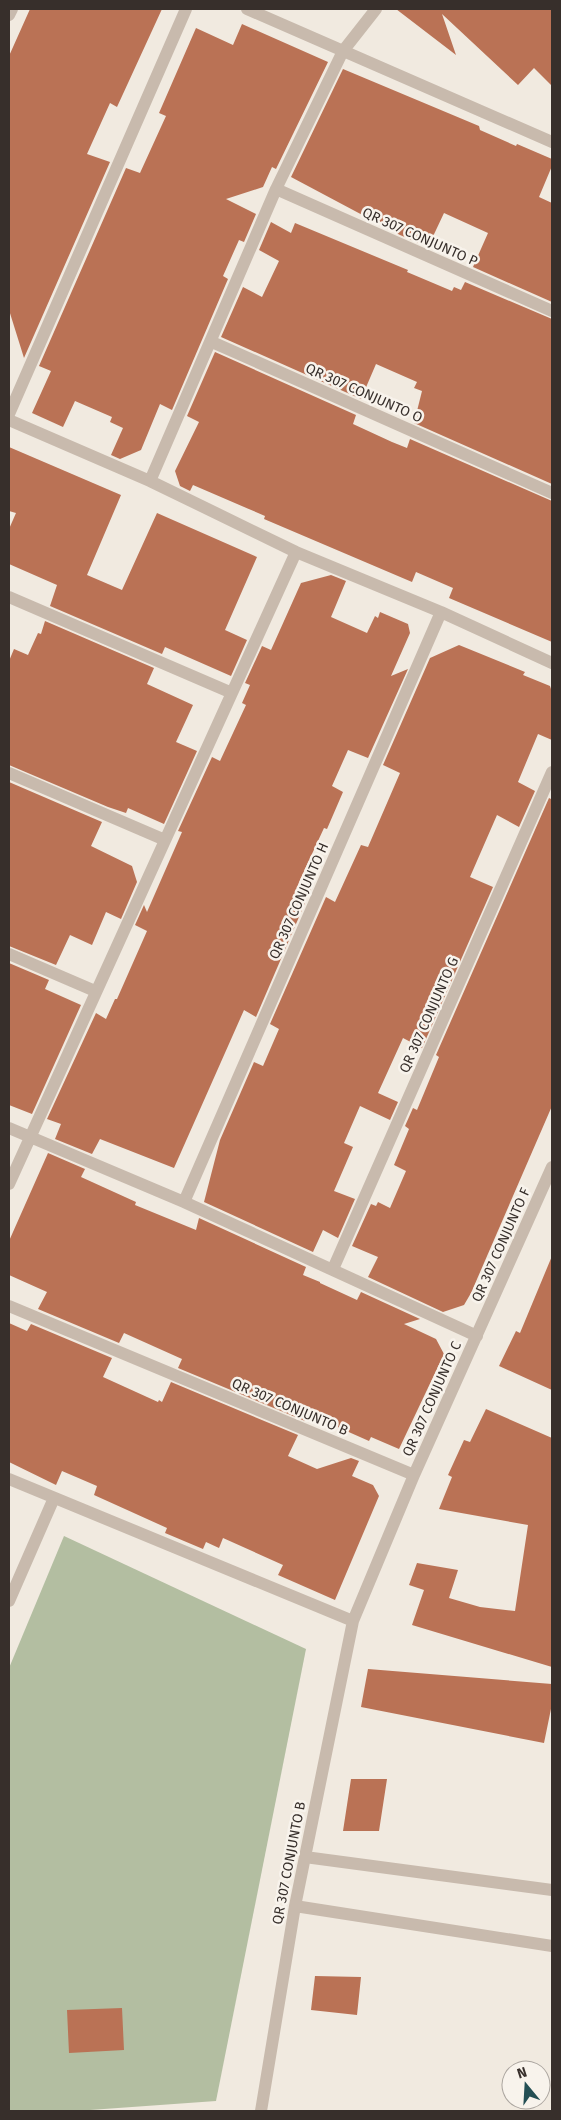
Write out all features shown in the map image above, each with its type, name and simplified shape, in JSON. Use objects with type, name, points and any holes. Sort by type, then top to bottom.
[{"type":"street","points":[[9,15],[12,9]]},
{"type":"street","points":[[9,414],[186,9]]},
{"type":"street","points":[[247,9],[552,142]]},
{"type":"street","points":[[150,481],[212,342],[276,189],[343,51],[376,9]]},
{"type":"street","name":"QR 307 CONJUNTO P","points":[[276,189],[552,311]]},
{"type":"street","name":"QR 307 CONJUNTO O","points":[[212,342],[552,493]]},
{"type":"street","points":[[9,420],[150,481],[296,552],[441,612],[552,663]]},
{"type":"street","points":[[9,1184],[296,552]]},
{"type":"street","points":[[9,597],[232,693]]},
{"type":"street","name":"QR 307 CONJUNTO H","points":[[184,1202],[441,612]]},
{"type":"street","name":"QR 307 CONJUNTO G","points":[[334,1269],[552,772]]},
{"type":"street","points":[[9,773],[165,840]]},
{"type":"street","points":[[9,954],[95,992]]},
{"type":"street","points":[[9,1128],[184,1202],[477,1336]]},
{"type":"street","name":"QR 307 CONJUNTO F","points":[[477,1336],[552,1167]]},
{"type":"street","name":"QR 307 CONJUNTO B","points":[[9,1306],[414,1475],[353,1621],[294,1906],[261,2111]]},
{"type":"street","name":"QR 307 CONJUNTO C","points":[[414,1475],[477,1336]]},
{"type":"street","points":[[9,1479],[353,1621]]},
{"type":"street","points":[[9,1601],[54,1498]]},
{"type":"street","points":[[305,1857],[552,1890]]},
{"type":"street","points":[[294,1906],[552,1946]]},
{"type":"green space","points":[[64,1536],[306,1649],[216,2101],[76,2111],[9,2111],[9,1668]]},
{"type":"building","points":[[30,9],[162,9],[117,107],[110,103],[87,154],[110,162],[24,358],[9,310],[9,56]]},
{"type":"building","points":[[396,9],[552,9],[552,86],[534,68],[518,85],[442,14],[456,55]]},
{"type":"building","points":[[242,24],[328,62],[276,169],[272,167],[263,187],[226,199],[256,214],[244,242],[239,240],[223,276],[228,279],[172,410],[160,404],[141,450],[120,459],[111,455],[123,428],[110,422],[112,417],[75,401],[63,427],[32,413],[51,371],[39,366],[126,168],[140,173],[166,116],[159,113],[196,28],[233,45]]},
{"type":"building","points":[[343,69],[479,126],[480,130],[516,146],[517,144],[552,159],[552,166],[539,197],[552,203],[552,302],[473,267],[488,233],[444,213],[428,247],[400,235],[291,177]]},
{"type":"building","points":[[271,222],[291,233],[295,223],[408,270],[407,272],[452,291],[454,287],[461,290],[465,282],[552,319],[552,484],[414,423],[422,391],[414,388],[417,382],[376,364],[361,399],[221,337],[243,287],[262,297],[279,261],[259,250]]},
{"type":"building","points":[[215,352],[356,415],[353,424],[392,442],[407,448],[410,439],[552,501],[552,642],[449,598],[453,588],[416,572],[412,582],[264,519],[265,516],[193,485],[190,491],[180,486],[175,471],[199,422],[187,416]]},
{"type":"building","points":[[9,447],[121,495],[87,575],[122,590],[157,513],[257,557],[225,630],[247,640],[231,676],[165,647],[162,654],[50,606],[57,585],[9,564],[9,529],[16,513],[9,511]]},
{"type":"building","points":[[331,575],[346,581],[331,617],[367,633],[375,616],[378,618],[380,612],[408,624],[410,633],[391,676],[408,669],[368,758],[348,750],[332,786],[343,792],[327,829],[324,828],[299,882],[311,889],[256,1017],[244,1010],[174,1168],[100,1139],[92,1154],[55,1139],[61,1124],[47,1119],[96,1013],[106,1019],[115,999],[117,999],[147,931],[135,925],[144,905],[147,912],[182,832],[178,831],[212,757],[220,761],[246,705],[242,703],[250,685],[245,683],[262,646],[271,650],[301,583]]},
{"type":"building","points":[[45,621],[154,668],[147,684],[193,705],[176,742],[197,751],[164,824],[128,808],[126,813],[108,807],[9,765],[9,661],[14,649],[28,655],[38,633],[41,634]]},
{"type":"building","points":[[459,645],[525,672],[523,675],[550,686],[552,692],[552,740],[538,734],[518,782],[535,791],[519,827],[497,815],[470,877],[493,887],[422,1048],[403,1038],[378,1093],[398,1102],[390,1120],[360,1106],[344,1143],[353,1147],[334,1191],[355,1199],[338,1238],[323,1230],[313,1252],[204,1202],[220,1140],[254,1062],[263,1066],[279,1029],[270,1024],[326,897],[335,902],[361,845],[368,847],[400,773],[383,765],[430,658]]},
{"type":"building","points":[[9,782],[102,822],[91,846],[132,866],[137,882],[121,919],[106,912],[92,945],[70,935],[56,965],[9,946]]},
{"type":"building","points":[[552,797],[552,1106],[471,1293],[464,1305],[443,1312],[368,1277],[378,1257],[352,1246],[371,1204],[376,1206],[378,1202],[390,1208],[406,1171],[394,1165],[409,1129],[405,1126],[413,1108],[417,1110],[439,1057],[436,1055],[549,798],[551,799]]},
{"type":"building","points":[[9,963],[49,980],[45,989],[81,1005],[32,1114],[9,1105]]},
{"type":"building","points":[[48,1153],[85,1169],[81,1177],[136,1202],[135,1205],[196,1230],[199,1218],[306,1267],[303,1275],[357,1300],[361,1292],[420,1319],[404,1324],[436,1339],[444,1354],[399,1449],[371,1437],[369,1441],[308,1414],[305,1421],[178,1368],[182,1359],[124,1333],[119,1343],[38,1309],[47,1292],[9,1275],[9,1241]]},
{"type":"building","points":[[552,1256],[552,1390],[499,1366],[516,1331],[520,1333]]},
{"type":"building","points":[[9,1323],[27,1331],[31,1324],[112,1358],[103,1377],[158,1402],[159,1400],[162,1402],[171,1382],[298,1435],[288,1456],[317,1469],[351,1458],[359,1461],[352,1476],[373,1485],[379,1496],[335,1600],[278,1575],[283,1565],[223,1538],[219,1548],[206,1542],[203,1549],[165,1533],[167,1528],[94,1495],[97,1486],[62,1471],[56,1485],[9,1462]]},
{"type":"building","points":[[486,1409],[552,1438],[552,1667],[412,1625],[424,1590],[409,1585],[417,1563],[458,1570],[449,1598],[480,1607],[515,1611],[528,1525],[439,1509],[452,1477],[448,1475],[464,1440],[470,1442]]},
{"type":"building","points":[[368,1669],[552,1684],[552,1704],[544,1743],[361,1707]]},
{"type":"building","points":[[351,1779],[387,1779],[379,1831],[343,1831]]},
{"type":"building","points":[[315,1976],[361,1977],[357,2015],[311,2010]]},
{"type":"building","points":[[122,2008],[124,2050],[69,2053],[67,2010]]}]
